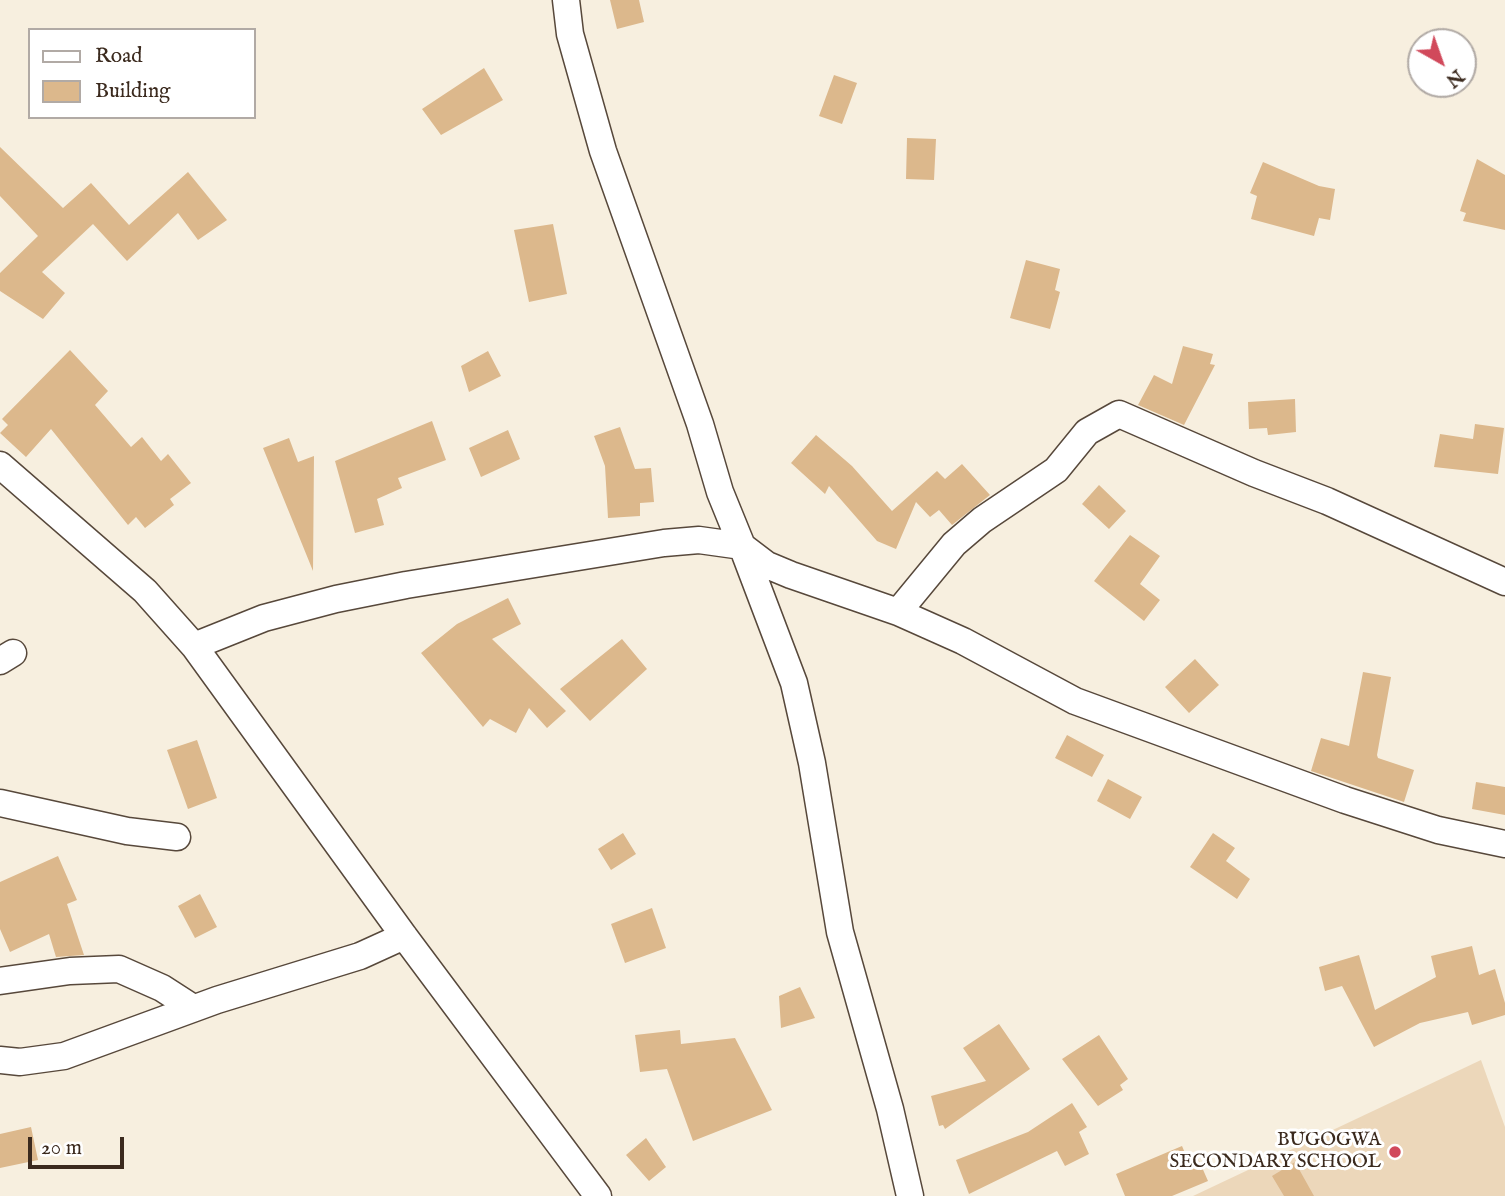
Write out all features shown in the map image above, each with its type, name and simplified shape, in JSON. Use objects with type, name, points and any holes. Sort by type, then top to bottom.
[{"type":"street","points":[[566,0],[570,34],[603,151],[700,424],[720,492],[794,683],[812,763],[840,932],[890,1109],[910,1196]]},
{"type":"street","points":[[898,612],[963,536],[1056,470],[1087,432],[1119,414],[1254,473],[1326,500],[1505,582]]},
{"type":"street","points":[[0,465],[145,591],[194,646],[404,936],[598,1196]]},
{"type":"street","points":[[194,646],[264,618],[336,599],[406,585],[664,543],[699,540],[742,546],[766,565],[898,612],[962,641],[1017,673],[1075,701],[1345,800],[1438,830],[1505,844]]},
{"type":"street","points":[[0,803],[127,831],[177,837]]},
{"type":"street","points":[[0,1060],[20,1062],[64,1056],[193,1008],[360,956],[404,936]]},
{"type":"street","points":[[0,981],[70,971],[119,969],[162,988],[193,1008]]},
{"type":"shaded area","name":"BUGOGWA SECONDARY SCHOOL","points":[[1481,1060],[1505,1127],[1505,1196],[1193,1196]]},
{"type":"building","points":[[610,0],[639,0],[644,22],[617,29]]},
{"type":"building","points":[[484,68],[503,100],[441,135],[422,109]]},
{"type":"building","points":[[834,75],[857,83],[842,124],[819,116]]},
{"type":"building","points":[[907,138],[936,139],[934,180],[906,179]]},
{"type":"building","points":[[0,147],[63,208],[91,183],[129,225],[188,172],[227,220],[198,240],[178,213],[127,261],[93,224],[42,272],[65,293],[43,319],[0,291],[0,273],[38,236],[0,196]]},
{"type":"building","points":[[1477,159],[1505,175],[1505,230],[1463,221],[1466,213],[1460,211]]},
{"type":"building","points":[[1263,162],[1319,186],[1335,189],[1330,220],[1319,218],[1314,236],[1251,219],[1257,196],[1250,193]]},
{"type":"building","points":[[553,224],[567,294],[529,302],[514,230]]},
{"type":"building","points":[[1026,260],[1060,269],[1055,290],[1060,292],[1050,329],[1010,318]]},
{"type":"building","points":[[1183,346],[1213,354],[1210,364],[1215,365],[1184,425],[1138,405],[1154,375],[1172,384]]},
{"type":"building","points":[[70,350],[108,391],[95,405],[131,447],[142,437],[161,461],[168,454],[191,483],[170,499],[174,505],[145,528],[136,517],[128,525],[51,429],[26,457],[0,433],[8,425],[2,419]]},
{"type":"building","points":[[488,351],[501,376],[469,392],[461,366]]},
{"type":"building","points":[[1295,399],[1296,432],[1268,435],[1267,428],[1249,429],[1248,402]]},
{"type":"building","points":[[432,421],[446,460],[398,478],[402,488],[377,499],[384,525],[355,533],[335,461]]},
{"type":"building","points":[[1475,424],[1504,428],[1498,474],[1434,467],[1440,434],[1473,439]]},
{"type":"building","points":[[620,427],[635,469],[651,468],[654,502],[640,503],[640,516],[608,518],[605,466],[594,436]]},
{"type":"building","points":[[508,430],[520,459],[481,477],[469,448]]},
{"type":"building","points":[[816,435],[852,466],[892,511],[937,471],[945,479],[962,464],[990,495],[952,525],[939,510],[930,517],[916,502],[896,549],[877,541],[829,486],[825,494],[791,463]]},
{"type":"building","points":[[289,438],[298,462],[314,456],[313,571],[263,448]]},
{"type":"building","points":[[1099,485],[1126,511],[1109,529],[1082,504]]},
{"type":"building","points":[[1130,535],[1160,556],[1140,584],[1160,600],[1144,621],[1094,581]]},
{"type":"building","points":[[508,598],[521,624],[492,639],[566,711],[547,728],[529,708],[516,733],[490,719],[483,727],[421,653],[457,624]]},
{"type":"building","points":[[622,639],[647,669],[590,721],[560,689]]},
{"type":"building","points":[[1195,659],[1219,685],[1189,713],[1165,687]]},
{"type":"building","points":[[1363,672],[1391,677],[1377,755],[1378,758],[1414,770],[1404,802],[1311,771],[1321,738],[1349,746]]},
{"type":"building","points":[[1067,735],[1104,755],[1092,777],[1055,758]]},
{"type":"building","points":[[197,740],[217,798],[188,809],[167,750]]},
{"type":"building","points":[[1108,779],[1142,797],[1130,819],[1097,801]]},
{"type":"building","points":[[1476,782],[1505,787],[1505,815],[1472,809]]},
{"type":"building","points":[[623,833],[636,854],[611,870],[598,849]]},
{"type":"building","points":[[1213,833],[1235,848],[1226,861],[1250,879],[1237,899],[1190,867]]},
{"type":"building","points":[[58,856],[77,900],[67,904],[84,955],[56,957],[49,934],[10,952],[0,929],[0,882]]},
{"type":"building","points":[[200,894],[217,927],[195,938],[178,906]]},
{"type":"building","points":[[652,908],[666,948],[625,963],[611,924]]},
{"type":"building","points":[[1472,946],[1479,975],[1495,969],[1505,1003],[1505,1015],[1472,1025],[1468,1012],[1420,1023],[1374,1047],[1342,986],[1325,991],[1319,967],[1359,955],[1375,1010],[1436,977],[1431,956]]},
{"type":"building","points":[[800,987],[815,1018],[781,1028],[779,996]]},
{"type":"building","points":[[999,1024],[1030,1069],[945,1129],[943,1125],[939,1126],[931,1096],[986,1081],[963,1048]]},
{"type":"building","points":[[680,1030],[681,1044],[735,1038],[772,1110],[693,1141],[667,1069],[640,1072],[635,1035]]},
{"type":"building","points":[[1099,1035],[1128,1079],[1120,1085],[1123,1090],[1098,1106],[1062,1059]]},
{"type":"building","points":[[1072,1103],[1087,1127],[1079,1132],[1089,1154],[1065,1166],[1057,1151],[969,1194],[956,1160],[1028,1132]]},
{"type":"building","points":[[31,1127],[38,1160],[0,1168],[0,1134]]},
{"type":"building","points":[[646,1138],[666,1167],[649,1181],[626,1155]]},
{"type":"building","points":[[1182,1146],[1188,1160],[1197,1156],[1208,1181],[1172,1196],[1125,1196],[1116,1174]]},
{"type":"building","points":[[1295,1162],[1314,1196],[1284,1196],[1272,1176]]},
{"type":"place","name":"BUGOGWA SECONDARY SCHOOL","points":[[1395,1152]]}]
